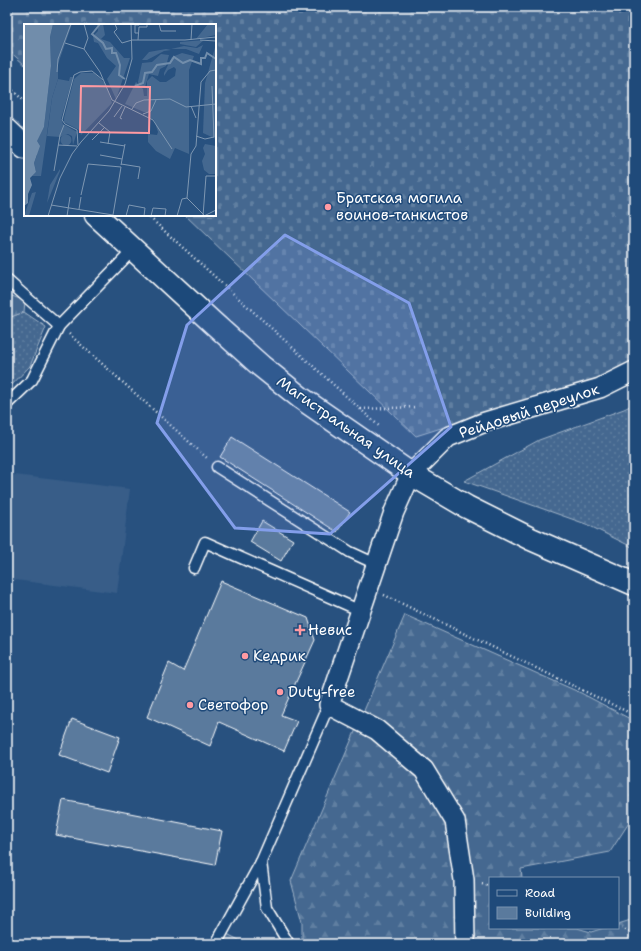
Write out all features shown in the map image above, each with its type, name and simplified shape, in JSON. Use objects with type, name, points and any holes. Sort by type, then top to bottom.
[{"type":"main road","points":[[7,130],[24,146]]},
{"type":"main road","name":"Магистральная улица","points":[[97,216],[272,375],[301,398],[411,474],[531,540],[634,584]]},
{"type":"street","name":"Рейдовый переулок","points":[[411,474],[448,437],[485,422],[600,388],[634,371]]},
{"type":"street","points":[[411,474],[394,512],[329,705],[377,730],[424,770],[455,821],[464,880],[465,944]]},
{"type":"lane","points":[[7,404],[32,380],[59,326],[133,250]]},
{"type":"lane","points":[[7,280],[59,326]]},
{"type":"lane","points":[[217,467],[350,552],[376,564]]},
{"type":"lane","points":[[194,568],[205,542],[360,611]]},
{"type":"lane","points":[[216,944],[260,862],[329,705]]},
{"type":"lane","points":[[260,862],[267,908],[288,944]]},
{"type":"path","points":[[7,85],[24,101]]},
{"type":"path","points":[[148,216],[360,409],[417,408]]},
{"type":"path","points":[[59,326],[217,467]]},
{"type":"path","points":[[368,587],[634,715]]},
{"type":"path","points":[[619,926],[634,934]]},
{"type":"highlighted area","points":[[285,235],[409,303],[451,427],[330,534],[235,528],[157,423],[187,325]]},
{"type":"shaded area","points":[[7,474],[130,489],[117,593],[7,579]]},
{"type":"green space","points":[[7,7],[634,7],[634,361],[601,377],[416,436],[186,216],[216,216],[216,24],[24,24],[24,64],[7,49]]},
{"type":"green space","points":[[7,292],[12,296],[25,301],[24,312],[11,317],[7,315]]},
{"type":"green space","points":[[24,312],[46,327],[30,366],[7,390],[7,315],[11,317]]},
{"type":"green space","points":[[634,404],[634,548],[586,524],[464,481],[539,440]]},
{"type":"green space","points":[[405,615],[581,693],[634,721],[634,815],[610,852],[521,869],[522,877],[489,877],[489,929],[580,929],[591,932],[601,929],[619,929],[619,924],[634,919],[634,944],[302,944],[302,922],[291,881]]},
{"type":"green space","points":[[225,933],[247,944],[221,944]]},
{"type":"building","points":[[232,437],[350,512],[337,532],[220,457]]},
{"type":"building","points":[[262,521],[293,540],[281,561],[250,542]]},
{"type":"building","points":[[221,581],[308,618],[315,640],[281,715],[297,721],[284,751],[219,722],[210,746],[147,717],[169,663],[183,671]]},
{"type":"building","points":[[72,719],[120,737],[107,773],[59,755]]},
{"type":"building","points":[[63,800],[222,831],[215,865],[56,835]]},
{"type":"place","name":"Братская могила воинов-танкистов","points":[[328,207]]},
{"type":"place","name":"Невис","points":[[300,630]]},
{"type":"place","name":"Кедрик","points":[[245,656]]},
{"type":"place","name":"Duty-free","points":[[280,692]]},
{"type":"place","name":"Светофор","points":[[190,705]]}]
